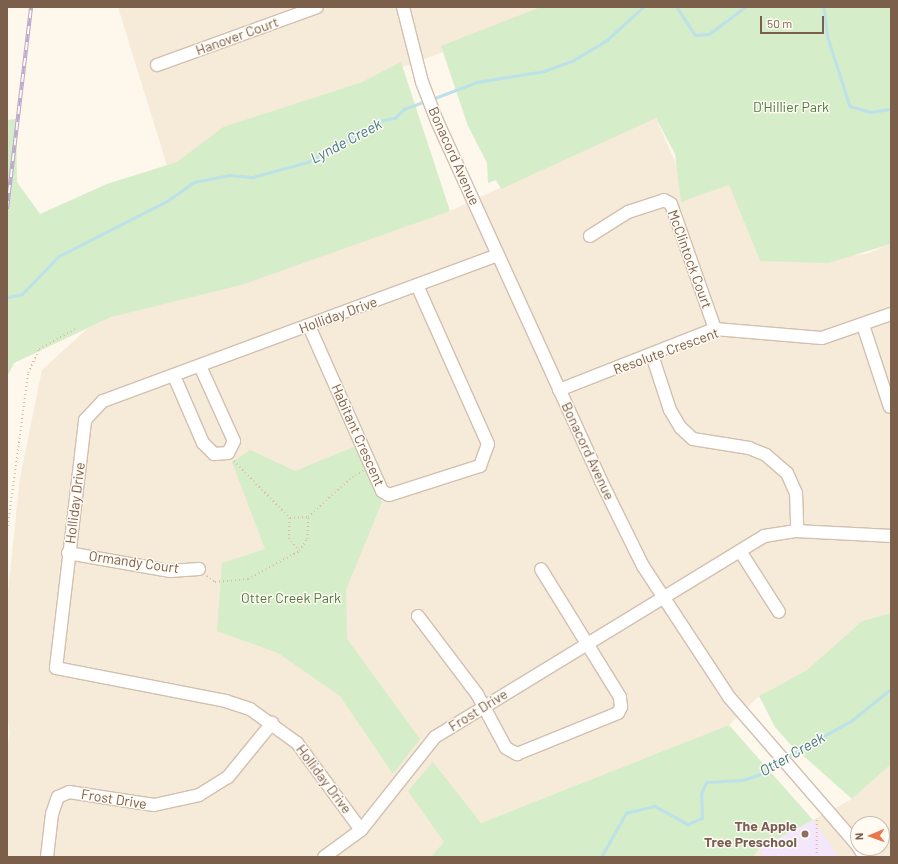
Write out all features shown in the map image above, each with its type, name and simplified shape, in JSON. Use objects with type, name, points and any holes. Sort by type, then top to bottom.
[{"type":"street","name":"Hanover Court","points":[[157,64],[318,7]]},
{"type":"street","name":"Bonacord Avenue","points":[[403,7],[422,82],[437,121],[601,481],[661,597],[729,697],[768,744],[850,837]]},
{"type":"street","name":"McClintock Court","points":[[590,236],[628,212],[664,200],[671,204],[716,329]]},
{"type":"street","name":"Holliday Drive","points":[[361,830],[298,743],[272,723],[250,709],[226,700],[56,668],[68,553],[85,420],[103,401],[498,255]]},
{"type":"street","name":"Habitant Crescent","points":[[309,326],[382,491],[389,494],[480,466],[488,444],[417,285]]},
{"type":"street","name":"Resolute Crescent","points":[[559,390],[716,329],[822,338],[864,325],[891,314]]},
{"type":"street","points":[[864,325],[890,407]]},
{"type":"street","points":[[652,355],[670,410],[689,436],[750,448],[766,455],[787,473],[796,492],[798,531]]},
{"type":"street","points":[[174,376],[203,443],[214,454],[228,453],[234,442],[200,366]]},
{"type":"street","points":[[661,597],[764,536],[798,531],[891,536]]},
{"type":"street","points":[[740,551],[778,612]]},
{"type":"street","name":"Ormandy Court","points":[[68,553],[170,570],[199,569]]},
{"type":"street","points":[[418,616],[452,657],[484,705],[506,748],[517,754],[618,713],[620,697],[541,569]]},
{"type":"street","name":"Frost Drive","points":[[324,857],[361,830],[435,737],[484,705],[661,597]]},
{"type":"street","name":"Frost Drive","points":[[47,857],[52,814],[58,798],[70,792],[154,805],[199,795],[228,777],[272,723]]},
{"type":"path","points":[[7,530],[28,373],[39,349],[75,329]]},
{"type":"path","points":[[228,453],[248,478],[290,518],[308,517],[352,477],[372,467]]},
{"type":"path","points":[[199,569],[215,582],[248,579],[299,551],[307,539],[308,517]]},
{"type":"path","points":[[290,518],[289,538],[299,551]]},
{"type":"path","points":[[817,820],[817,857]]},
{"type":"shaded area","points":[[118,7],[563,7],[371,79],[223,127],[168,169]]},
{"type":"shaded area","points":[[655,116],[691,198],[729,185],[760,261],[866,254],[891,244],[891,613],[862,621],[807,670],[759,696],[729,725],[481,823],[432,762],[451,851],[441,857],[7,857],[7,751],[10,733],[7,715],[7,602],[20,478],[42,370],[88,328],[111,317],[450,211]]},
{"type":"shaded area","points":[[891,764],[891,857],[753,857],[760,848],[852,799]]},
{"type":"shaded area","name":"The Apple Tree Preschool","points":[[813,820],[839,857],[764,857],[760,848]]},
{"type":"green space","name":"D'Hillier Park","points":[[541,7],[891,7],[891,244],[828,263],[760,261],[729,185],[681,202],[675,154],[656,118],[501,189],[496,180],[488,183],[487,163],[468,126],[441,46]]},
{"type":"green space","points":[[401,62],[450,211],[241,285],[111,317],[14,363],[7,377],[7,120],[16,119],[17,182],[40,214],[107,184],[177,162],[223,127],[362,82]]},
{"type":"green space","name":"Otter Creek Park","points":[[356,446],[382,502],[346,590],[347,639],[420,739],[393,774],[340,696],[278,653],[217,631],[222,563],[265,549],[232,462],[250,450],[295,471]]},
{"type":"green space","points":[[891,613],[891,764],[852,799],[789,743],[775,727],[759,696],[807,670],[862,621]]},
{"type":"green space","points":[[729,725],[813,820],[760,848],[753,857],[431,857],[444,842],[408,791],[433,762],[481,823]]},
{"type":"waterway","name":"Lynde Creek","points":[[432,99],[477,82],[544,71],[572,61],[607,40],[643,7]]},
{"type":"waterway","name":"Lynde Creek","points":[[677,7],[695,35],[709,34],[745,7]]},
{"type":"waterway","name":"Lynde Creek","points":[[824,7],[828,38],[850,106],[871,112],[891,109]]},
{"type":"waterway","name":"Lynde Creek","points":[[9,297],[22,294],[59,256],[167,201],[194,182],[229,175],[253,177],[308,162],[379,121],[395,118],[404,109],[426,101]]},
{"type":"waterway","name":"Otter Creek","points":[[786,757],[851,721],[891,689]]},
{"type":"waterway","name":"Otter Creek","points":[[601,857],[626,813],[655,806],[688,824],[702,818],[701,794],[706,782],[743,780],[766,772],[781,761]]},
{"type":"railway","points":[[7,209],[31,7]]},
{"type":"place","name":"The Apple Tree Preschool","points":[[805,834]]}]
